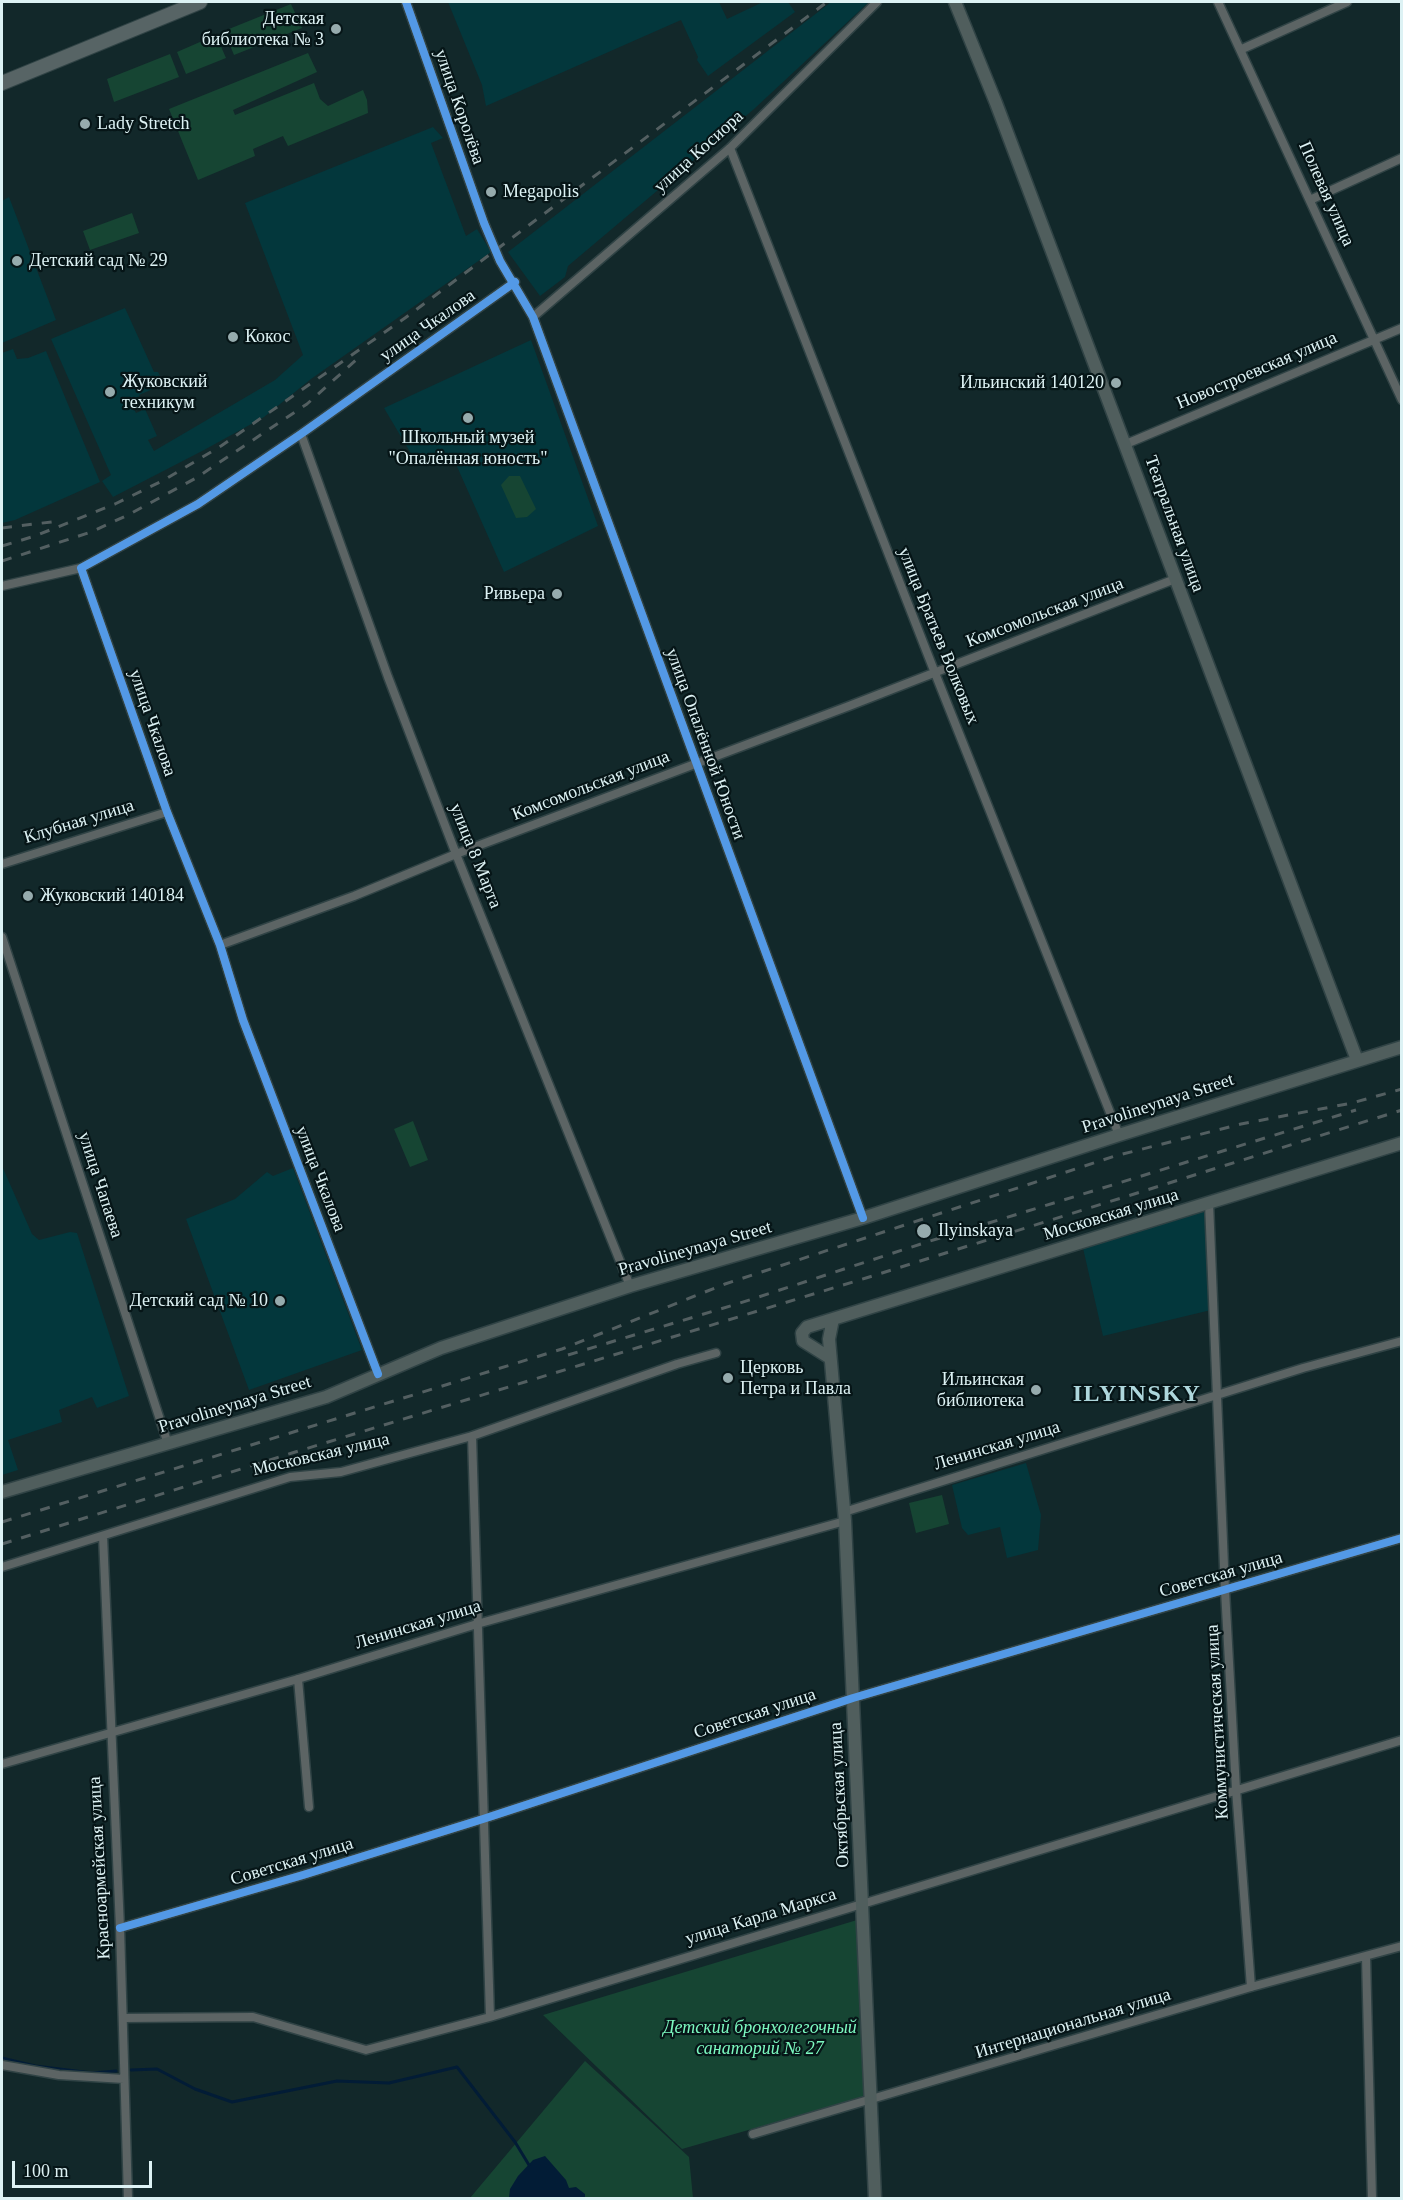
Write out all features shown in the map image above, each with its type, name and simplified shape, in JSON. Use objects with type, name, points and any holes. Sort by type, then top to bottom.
[{"type":"main road","points":[[2,82],[200,2]]},
{"type":"main road","name":"Театральная улица","points":[[955,2],[1126,444],[1357,1060]]},
{"type":"main road","name":"Pravolineynaya Street","points":[[2,1492],[326,1397],[441,1348],[630,1286],[863,1218],[1401,1047]]},
{"type":"main road","name":"Московская улица","points":[[830,1358],[806,1344],[802,1333],[807,1327],[1401,1143]]},
{"type":"main road","name":"Октябрьская улица","points":[[833,1319],[828,1339],[845,1516],[875,2199]]},
{"type":"street","name":"улица Королёва","points":[[406,2],[484,223],[500,261],[515,282]]},
{"type":"street","name":"улица Косиора","points":[[533,317],[730,148],[877,2]]},
{"type":"street","name":"Полевая улица","points":[[1218,2],[1401,400]]},
{"type":"street","points":[[1242,50],[1347,2]]},
{"type":"street","name":"улица Братьев Волковых","points":[[730,148],[1119,1135]]},
{"type":"street","points":[[1310,200],[1401,158]]},
{"type":"street","name":"улица Опалённой Юности","points":[[515,282],[533,317],[863,1218]]},
{"type":"street","name":"улица Чкалова","points":[[378,1374],[243,1020],[220,945],[167,812],[81,568],[198,504],[515,282]]},
{"type":"street","name":"Новостроевская улица","points":[[1126,444],[1401,328]]},
{"type":"street","name":"улица 8 Марта","points":[[301,434],[388,677],[456,854],[630,1286]]},
{"type":"street","points":[[2,586],[81,568]]},
{"type":"street","name":"Комсомольская улица","points":[[220,945],[354,896],[456,854],[935,673],[1175,579]]},
{"type":"street","name":"Клубная улица","points":[[2,864],[167,812]]},
{"type":"street","name":"улица Чапаева","points":[[2,937],[168,1444]]},
{"type":"street","name":"Коммунистическая улица","points":[[1209,1203],[1225,1590],[1236,1789],[1251,1987]]},
{"type":"street","name":"Ленинская улица","points":[[2,1764],[298,1679],[845,1516],[1171,1408],[1401,1341]]},
{"type":"street","name":"Московская улица","points":[[2,1567],[290,1477],[341,1472],[472,1436],[677,1364],[716,1353]]},
{"type":"street","points":[[472,1436],[490,2017]]},
{"type":"street","name":"Красноармейская улица","points":[[103,1536],[120,1928],[128,2199]]},
{"type":"street","name":"Советская улица","points":[[120,1928],[303,1875],[483,1819],[853,1698],[1401,1538]]},
{"type":"street","points":[[298,1679],[309,1807]]},
{"type":"street","name":"улица Карла Маркса","points":[[123,2018],[253,2017],[366,2050],[490,2017],[1401,1740]]},
{"type":"street","name":"Интернациональная улица","points":[[753,2134],[872,2101],[1251,1987],[1401,1946]]},
{"type":"street","points":[[1366,1957],[1372,2199]]},
{"type":"street","points":[[2,2065],[59,2075],[124,2079]]},
{"type":"shaded area","points":[[448,2],[719,2],[727,19],[763,2],[788,2],[795,12],[708,76],[697,60],[698,57],[681,20],[486,106],[482,85]]},
{"type":"shaded area","points":[[831,2],[869,2],[754,109],[568,266],[565,277],[540,296],[508,252]]},
{"type":"shaded area","points":[[433,127],[443,138],[431,143],[466,236],[477,229],[491,252],[311,379],[264,417],[113,497],[102,481],[111,475],[51,339],[125,308],[154,372],[158,372],[166,388],[164,389],[162,385],[139,395],[140,398],[131,403],[136,413],[145,409],[157,436],[148,440],[154,451],[275,380],[303,355],[245,203]]},
{"type":"shaded area","name":"Детский сад № 29","points":[[9,197],[56,320],[2,343],[2,201]]},
{"type":"shaded area","points":[[531,340],[598,526],[504,572],[451,453],[416,462],[384,408]]},
{"type":"shaded area","points":[[13,349],[17,359],[28,358],[46,351],[100,482],[15,520],[2,523],[2,353]]},
{"type":"shaded area","points":[[2,1166],[32,1234],[39,1240],[70,1232],[77,1233],[129,1396],[97,1408],[92,1397],[59,1410],[62,1422],[8,1440],[18,1470],[2,1475]]},
{"type":"shaded area","name":"Детский сад № 10","points":[[293,1168],[362,1350],[249,1390],[186,1219],[235,1199],[267,1172],[273,1176]]},
{"type":"shaded area","points":[[1208,1210],[1211,1310],[1103,1336],[1083,1248]]},
{"type":"shaded area","points":[[1026,1463],[1041,1515],[1038,1550],[1007,1558],[1000,1527],[968,1535],[962,1528],[952,1485]]},
{"type":"shaded area","points":[[545,2156],[566,2180],[569,2188],[576,2187],[585,2194],[585,2198],[509,2198],[510,2189],[518,2176],[533,2160]]},
{"type":"green space","points":[[291,4],[302,28],[234,55],[224,31]]},
{"type":"green space","points":[[216,35],[226,58],[186,74],[177,52]]},
{"type":"green space","points":[[308,53],[317,72],[233,110],[235,115],[314,83],[320,99],[328,106],[363,90],[368,113],[288,146],[283,136],[253,149],[255,156],[198,180],[169,109]]},
{"type":"green space","points":[[170,54],[179,77],[114,102],[107,79]]},
{"type":"green space","points":[[132,213],[139,233],[90,250],[83,231]]},
{"type":"green space","points":[[509,476],[520,476],[536,509],[527,517],[516,518],[501,485]]},
{"type":"green space","points":[[413,1121],[428,1160],[410,1167],[394,1129]]},
{"type":"green space","points":[[942,1495],[949,1524],[916,1533],[909,1503]]},
{"type":"green space","name":"Детский бронхолегочный санаторий № 27","points":[[857,1920],[864,2097],[682,2149],[543,2015]]},
{"type":"green space","points":[[585,2061],[689,2157],[693,2198],[470,2198]]},
{"type":"waterway","points":[[2,2058],[35,2066],[92,2073],[116,2071]]},
{"type":"waterway","points":[[131,2070],[157,2069],[195,2089],[232,2102],[337,2081],[389,2083],[457,2067],[515,2142],[529,2165]]},
{"type":"railway","points":[[2,546],[35,536],[115,504],[164,480],[221,446],[405,318],[827,2]]},
{"type":"railway","points":[[2,561],[91,532],[128,515],[196,478],[307,404],[356,360]]},
{"type":"railway","points":[[2,528],[59,521]]},
{"type":"railway","points":[[2,1522],[562,1349],[725,1284],[1115,1156],[1241,1124],[1352,1103],[1402,1089]]},
{"type":"railway","points":[[568,1355],[1356,1110]]},
{"type":"railway","points":[[2,1544],[1402,1110]]},
{"type":"cycle path","points":[[406,2],[484,223],[500,261],[533,317],[863,1218]]},
{"type":"cycle path","points":[[378,1374],[243,1020],[220,945],[167,812],[81,568],[198,504],[515,282]]},
{"type":"cycle path","points":[[120,1928],[303,1875],[483,1819],[853,1698],[1402,1538]]},
{"type":"place","name":"Детская библиотека № 3","points":[[336,29]]},
{"type":"place","name":"Lady Stretch","points":[[85,124]]},
{"type":"place","name":"Megapolis","points":[[491,192]]},
{"type":"place","name":"Детский сад № 29","points":[[17,261]]},
{"type":"place","name":"Кокос","points":[[233,337]]},
{"type":"place","name":"Ильинский 140120","points":[[1116,383]]},
{"type":"place","name":"Жуковский техникум","points":[[110,392]]},
{"type":"place","name":"Школьный музей \"Опалённая юность\"","points":[[468,418]]},
{"type":"place","name":"Ривьера","points":[[557,594]]},
{"type":"place","name":"Жуковский 140184","points":[[28,896]]},
{"type":"place","name":"Ilyinskaya","points":[[924,1231]]},
{"type":"place","name":"Детский сад № 10","points":[[280,1301]]},
{"type":"place","name":"Церковь Петра и Павла","points":[[728,1378]]},
{"type":"place","name":"Ильинская библиотека","points":[[1036,1390]]},
{"type":"district","name":"ILYINSKY","points":[[1137,1395]]}]
